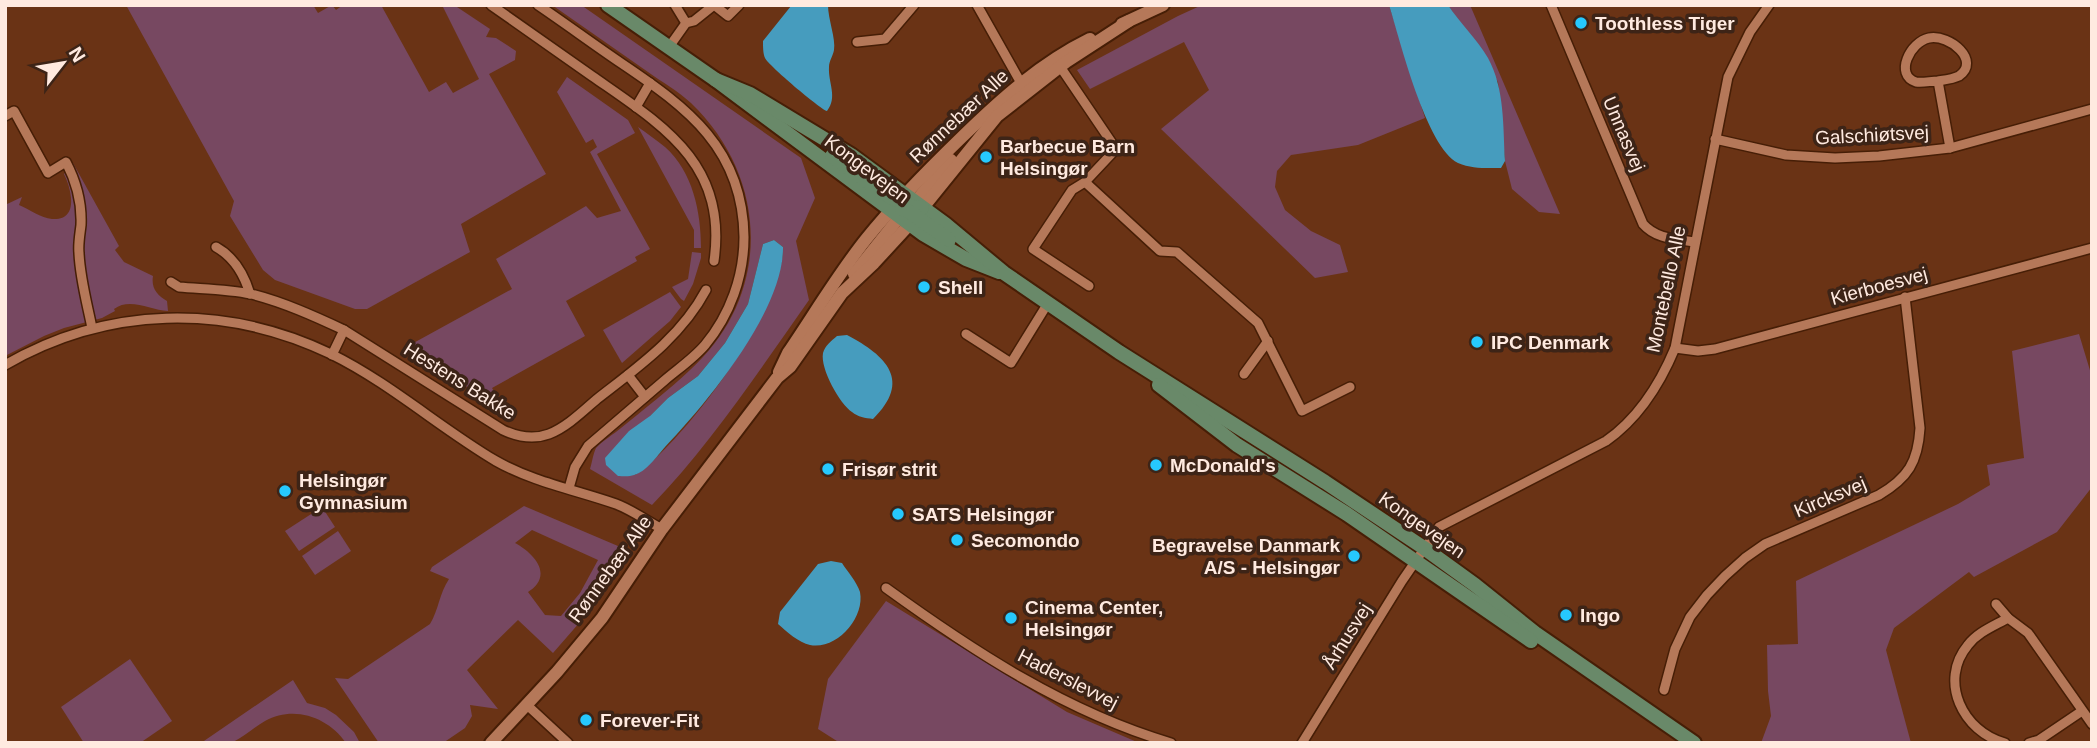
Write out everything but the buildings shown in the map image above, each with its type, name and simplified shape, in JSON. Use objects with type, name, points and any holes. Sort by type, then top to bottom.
[{"type":"main road","name":"Kongevejen","points":[[608,5],[745,102],[908,209],[983,254],[999,272]]},
{"type":"main road","name":"Rønnebær Alle","points":[[491,743],[602,618],[662,529],[777,378],[790,367],[867,256],[908,209],[997,116],[1069,49],[1163,5]]},
{"type":"main road","name":"Rønnebær Alle","points":[[777,378],[788,353],[859,248],[908,209],[928,170],[990,109],[1021,83],[1058,62]]},
{"type":"main road","name":"Kongevejen","points":[[716,79],[750,94],[873,170],[908,209],[923,234],[967,259],[999,272],[1119,352],[1325,482],[1424,548],[1535,634],[1694,743]]},
{"type":"main road","name":"Kongevejen","points":[[1119,352],[1237,445],[1347,514],[1679,743]]},
{"type":"street","points":[[491,5],[636,107],[681,145],[701,175],[713,208],[713,261]]},
{"type":"street","points":[[538,5],[650,83],[698,122],[724,158],[734,179],[744,223],[744,250],[736,289],[719,326],[703,348],[588,446],[575,467],[569,488]]},
{"type":"street","points":[[675,5],[686,23]]},
{"type":"street","points":[[669,47],[686,23],[694,21],[714,5],[728,16],[739,5]]},
{"type":"street","points":[[857,41],[886,39],[914,5]]},
{"type":"street","points":[[977,5],[1021,83]]},
{"type":"street","name":"Unnasvej","points":[[1551,5],[1643,223],[1660,237],[1695,242]]},
{"type":"street","name":"Montebello Alle","points":[[1424,548],[1441,525],[1606,441],[1636,415],[1665,372],[1675,348],[1728,77],[1751,32],[1769,5]]},
{"type":"street","points":[[1926,38],[1948,40],[1964,54],[1964,71],[1958,76],[1938,81],[1918,82],[1910,78],[1906,71],[1910,50],[1926,38]]},
{"type":"street","points":[[1058,62],[1116,149],[1086,182],[1072,190],[1033,248],[1089,286]]},
{"type":"street","name":"Galschiøtsvej","points":[[1938,81],[1950,148]]},
{"type":"street","points":[[636,107],[650,83]]},
{"type":"street","name":"Galschiøtsvej","points":[[1715,139],[1786,155],[1835,158],[1879,156],[1950,148],[2092,109]]},
{"type":"street","points":[[5,116],[14,111],[48,173],[66,162],[74,176],[80,198],[79,257],[92,328]]},
{"type":"street","points":[[1086,182],[1160,251],[1177,252],[1258,323],[1302,411],[1350,387]]},
{"type":"street","points":[[216,247],[229,254],[246,280],[250,294]]},
{"type":"street","name":"Kierboesvej","points":[[1675,348],[1698,351],[1714,349],[2092,248]]},
{"type":"street","name":"Hestens Bakke","points":[[171,282],[179,287],[250,294],[286,305],[344,330],[503,430],[527,437],[539,437],[557,430],[628,375],[672,338],[696,308],[706,290]]},
{"type":"street","name":"Kircksvej","points":[[1664,690],[1675,649],[1690,617],[1725,576],[1765,544],[1879,495],[1893,486],[1912,465],[1919,447],[1920,428],[1905,297]]},
{"type":"street","points":[[966,334],[1012,363],[1048,303]]},
{"type":"street","points":[[5,365],[57,340],[92,328],[144,319],[210,318],[249,324],[332,355],[403,397],[496,461],[534,478],[620,505],[662,529]]},
{"type":"street","points":[[332,355],[344,330]]},
{"type":"street","points":[[1244,374],[1268,341]]},
{"type":"street","points":[[628,375],[645,397]]},
{"type":"street","name":"Århusvej","points":[[1302,743],[1424,548]]},
{"type":"street","name":"Haderslevvej","points":[[886,588],[1013,673],[1070,704],[1143,735],[1171,743]]},
{"type":"street","points":[[1996,604],[2008,618],[2028,633],[2092,724]]},
{"type":"street","points":[[2005,743],[1993,740],[1969,722],[1960,708],[1955,692],[1955,676],[1966,646],[1977,634],[2008,618]]},
{"type":"street","points":[[527,705],[568,743]]},
{"type":"street","points":[[2029,743],[2039,740],[2082,711]]},
{"type":"shaded area","points":[[126,5],[313,5],[318,13],[332,5],[336,10],[343,5],[381,5],[429,92],[446,82],[453,93],[479,79],[442,5],[454,5],[490,29],[486,37],[496,38],[516,51],[515,60],[489,74],[546,174],[461,224],[470,252],[367,309],[355,309],[275,280],[263,270],[230,216],[234,201]]},
{"type":"shaded area","points":[[552,5],[581,5],[801,158],[815,198],[796,241],[809,300],[715,432],[652,505],[590,469],[594,453],[601,443],[682,378],[717,340],[736,308],[747,273],[751,237],[747,201],[736,166],[717,133],[691,103]],"holes":[[[774,240],[783,247],[779,273],[767,304],[728,372],[679,434],[635,475],[650,416],[668,398],[698,376],[725,343],[748,304],[763,244]]]},
{"type":"shaded area","points":[[1202,5],[1389,5],[1425,118],[1358,145],[1291,155],[1277,171],[1275,187],[1285,210],[1311,231],[1340,245],[1348,272],[1315,278],[1161,129],[1209,90],[1184,42],[1090,89],[1077,70]]},
{"type":"shaded area","points":[[1448,5],[1470,5],[1560,214],[1539,212],[1512,189],[1505,161],[1498,82]]},
{"type":"shaded area","points":[[567,77],[628,120],[635,133],[597,154],[650,249],[635,257],[637,261],[566,301],[585,336],[492,388],[503,405],[496,407],[408,346],[512,289],[496,259],[586,206],[597,218],[621,211],[590,152],[597,147],[593,139],[586,143],[557,92]]},
{"type":"shaded area","points":[[638,127],[675,157],[689,180],[697,207],[701,248],[694,248],[694,230]]},
{"type":"shaded area","points":[[73,163],[119,246],[115,250],[124,262],[153,276],[154,288],[167,301],[168,311],[127,304],[102,318],[44,336],[5,356],[5,205],[22,197],[19,205],[44,217],[52,219],[67,215],[71,195],[64,174]]},
{"type":"shaded area","points":[[692,252],[701,253],[701,258],[693,284],[684,301],[672,287],[688,279]]},
{"type":"shaded area","points":[[670,292],[681,307],[670,321],[622,363],[603,330]]},
{"type":"shaded area","points":[[2079,334],[2092,377],[2092,487],[2057,532],[1974,577],[1969,572],[1894,628],[1886,650],[1911,743],[1761,743],[1771,716],[1767,645],[1798,644],[1796,581],[1958,504],[1990,485],[1987,465],[2024,458],[2012,351]]},
{"type":"shaded area","points":[[524,506],[625,549],[580,622],[553,653],[518,620],[467,670],[498,709],[470,705],[472,716],[465,728],[443,743],[379,743],[335,678],[348,679],[430,624],[449,579],[430,571],[432,567]],"holes":[[[532,530],[598,560],[580,593],[561,616],[545,615],[528,592],[540,578],[539,565],[526,550],[515,543]]]},
{"type":"shaded area","points":[[322,507],[335,527],[299,551],[285,531]]},
{"type":"shaded area","points":[[338,531],[351,551],[315,575],[302,556]]},
{"type":"shaded area","points":[[886,601],[1067,712],[1137,742],[840,743],[818,729],[828,679]]},
{"type":"shaded area","points":[[130,659],[172,721],[140,743],[84,743],[61,707]]},
{"type":"shaded area","points":[[293,680],[307,703],[325,708],[336,715],[354,732],[360,743],[346,743],[330,726],[310,716],[287,714],[265,721],[233,742],[201,743]]},
{"type":"water","points":[[828,5],[834,45],[829,67],[832,100],[827,111],[768,62],[763,41],[791,6]]},
{"type":"water","points":[[1389,5],[1448,5],[1484,51],[1494,70],[1500,95],[1505,161],[1501,168],[1463,165],[1446,153],[1425,115]]},
{"type":"water","points":[[774,240],[783,247],[780,272],[771,299],[740,354],[701,406],[643,471],[630,476],[618,476],[606,465],[605,458],[629,431],[698,376],[725,343],[748,304],[763,244]]},
{"type":"water","points":[[847,335],[873,352],[890,371],[891,393],[873,419],[854,414],[847,408],[832,386],[825,368],[825,348],[837,336]]},
{"type":"water","points":[[831,561],[842,563],[857,584],[860,592],[858,612],[847,630],[839,637],[820,645],[806,644],[778,624],[780,612],[818,564]]},
{"type":"place","name":"Toothless Tiger","points":[[1581,23]]},
{"type":"place","name":"Barbecue Barn Helsingør","points":[[986,157]]},
{"type":"place","name":"Shell","points":[[924,287]]},
{"type":"place","name":"IPC Denmark","points":[[1477,342]]},
{"type":"place","name":"McDonald's","points":[[1156,465]]},
{"type":"place","name":"Frisør strit","points":[[828,469]]},
{"type":"place","name":"Helsingør Gymnasium","points":[[285,491]]},
{"type":"place","name":"SATS Helsingør","points":[[898,514]]},
{"type":"place","name":"Secomondo","points":[[957,540]]},
{"type":"place","name":"Begravelse Danmark A/S - Helsingør","points":[[1354,556]]},
{"type":"place","name":"Ingo","points":[[1566,615]]},
{"type":"place","name":"Cinema Center, Helsingør","points":[[1011,618]]},
{"type":"place","name":"Forever-Fit","points":[[586,720]]}]
